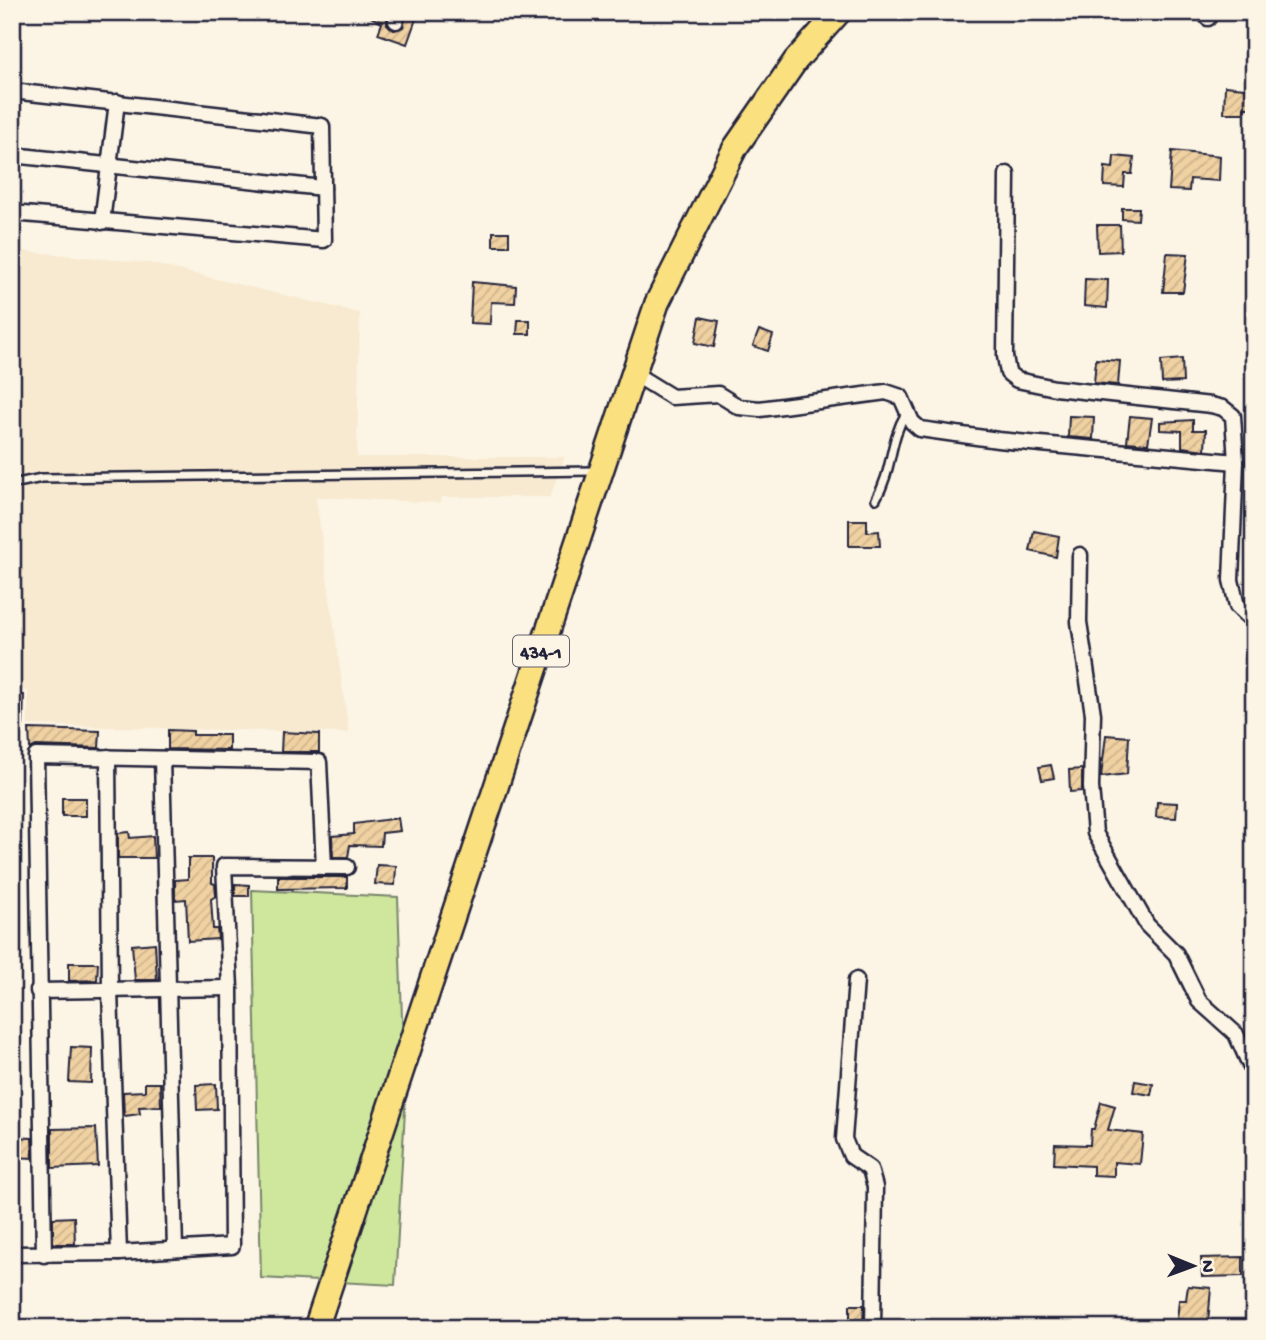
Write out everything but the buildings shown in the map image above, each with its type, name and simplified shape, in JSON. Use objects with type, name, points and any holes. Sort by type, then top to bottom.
[{"type":"main road","name":"434-1","points":[[316,1328],[657,303],[734,148],[796,60],[839,12]]},
{"type":"street","points":[[12,91],[321,126],[324,240],[12,213]]},
{"type":"street","points":[[102,222],[117,102]]},
{"type":"street","points":[[12,155],[323,188]]},
{"type":"street","points":[[1007,174],[1005,356],[1008,373],[1017,380],[1055,388],[1223,408],[1233,416],[1236,462],[1231,580],[1237,606],[1254,622]]},
{"type":"street","points":[[633,373],[672,397],[718,394],[739,407],[761,409],[886,392],[901,397],[912,422],[920,429],[998,440],[1236,462]]},
{"type":"street","points":[[1080,555],[1079,622],[1093,714],[1091,787],[1095,834],[1147,925],[1176,954],[1199,1001],[1236,1034],[1254,1074]]},
{"type":"street","points":[[44,1255],[36,756],[319,762],[324,867]]},
{"type":"street","points":[[108,757],[110,991],[119,1253]]},
{"type":"street","points":[[162,759],[175,1249]]},
{"type":"street","points":[[12,1254],[119,1253],[232,1246],[230,988],[224,866],[347,867]]},
{"type":"street","points":[[856,980],[844,1139],[852,1156],[870,1169],[874,1187],[873,1328]]},
{"type":"street","points":[[38,991],[230,988]]},
{"type":"lane","points":[[876,499],[887,480],[895,432],[908,409]]},
{"type":"lane","points":[[12,484],[42,478],[600,471]]},
{"type":"shaded area","points":[[12,250],[149,263],[360,313],[357,457],[565,457],[550,497],[442,497],[441,503],[316,497],[349,733],[28,725],[28,691],[12,690]]},
{"type":"green space","points":[[252,890],[398,897],[405,1110],[395,1285],[261,1278]]}]
